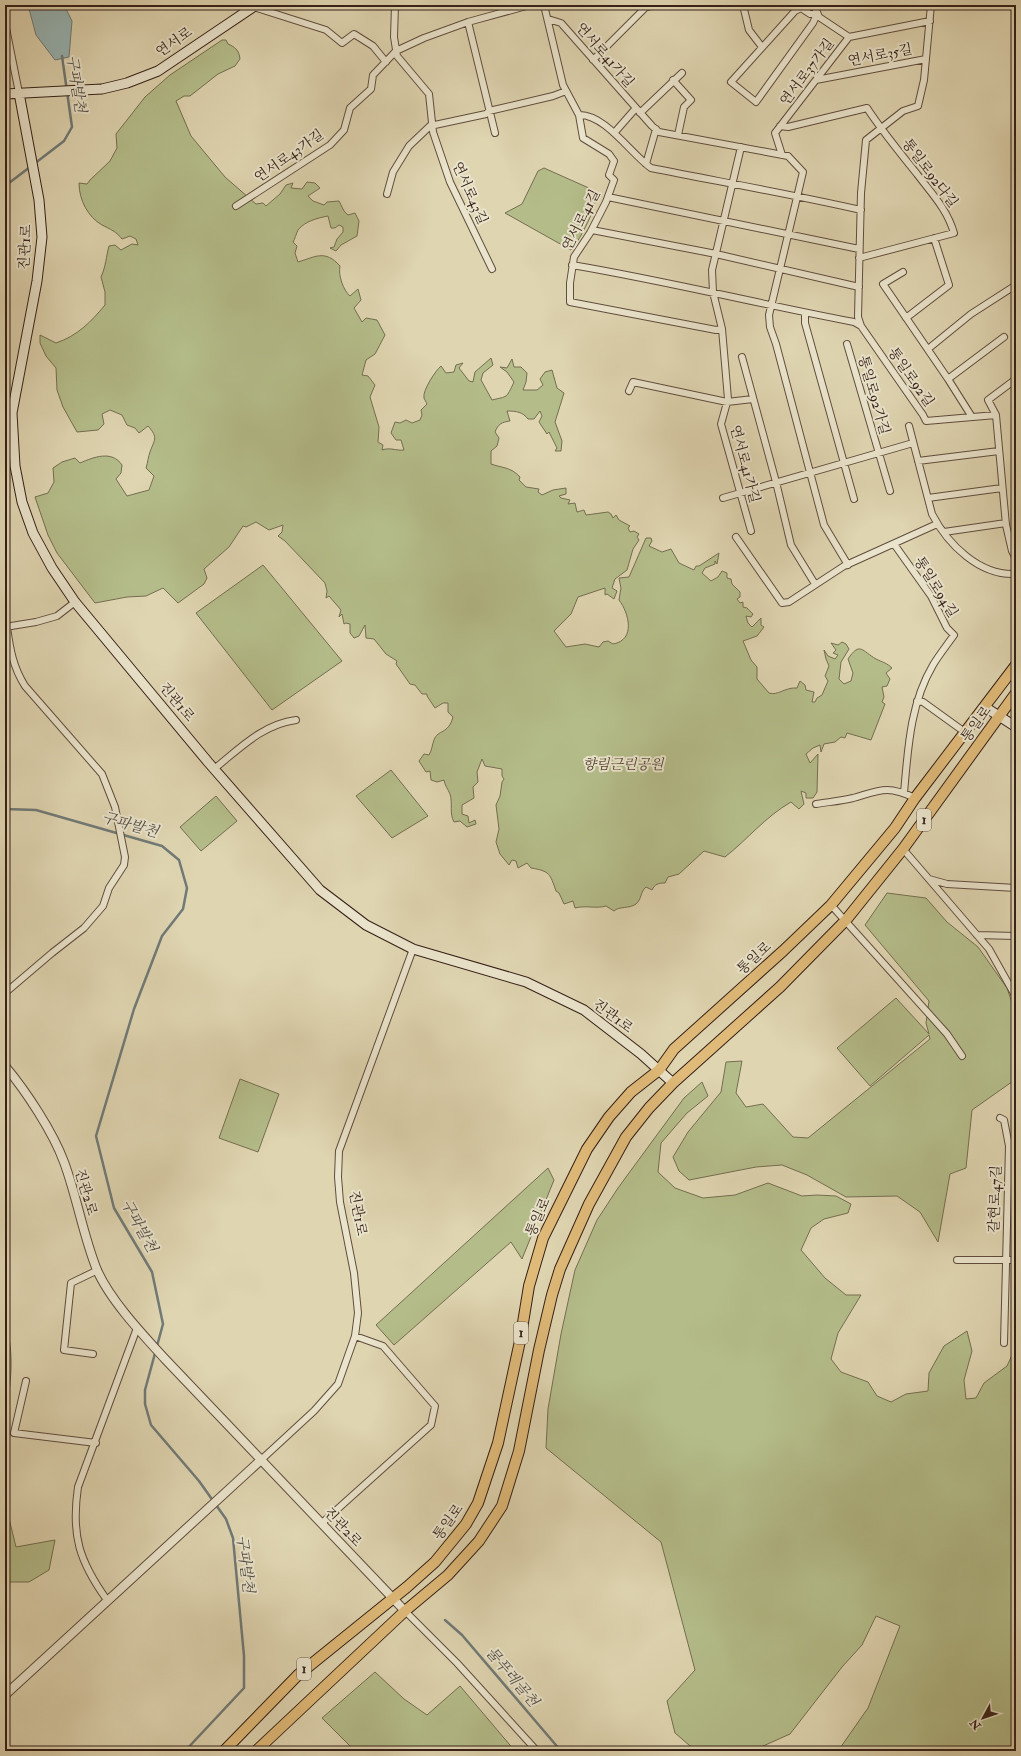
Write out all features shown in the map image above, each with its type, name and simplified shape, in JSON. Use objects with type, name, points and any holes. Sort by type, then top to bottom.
[{"type":"main road","name":"연서로","points":[[19,93],[102,89],[127,83],[158,71],[255,6]]},
{"type":"main road","points":[[5,94],[19,93]]},
{"type":"main road","name":"진관1로","points":[[19,93],[26,120],[39,200],[42,237],[37,281],[9,413],[15,466],[22,502],[33,533],[52,568],[75,602],[214,769],[320,890],[366,925],[413,949],[526,982],[584,1010],[673,1083]]},
{"type":"main road","name":"통일로","points":[[224,1751],[298,1675],[393,1599],[435,1562],[466,1524],[478,1503],[498,1443],[520,1340],[529,1286],[543,1238],[587,1149],[609,1117],[631,1092],[659,1070],[674,1049],[783,952],[831,904],[895,828],[915,798],[966,733],[1016,665]]},
{"type":"main road","name":"통일로","points":[[256,1751],[405,1611],[448,1575],[480,1541],[502,1506],[519,1451],[552,1295],[570,1244],[588,1204],[626,1137],[649,1108],[673,1083],[780,987],[846,920],[903,849],[1016,693]]},
{"type":"main road","points":[[985,707],[1016,727]]},
{"type":"street","name":"연서로43길","points":[[395,5],[394,37],[396,51],[398,56],[429,94],[433,132],[450,182],[492,269]]},
{"type":"street","points":[[396,51],[424,38],[468,22],[530,5]]},
{"type":"street","name":"연서로41길","points":[[544,5],[563,85],[579,115],[583,138],[609,154],[614,161],[609,175],[614,180],[608,197],[592,230],[574,257],[572,264],[570,302],[716,330],[722,328]]},
{"type":"street","points":[[593,60],[646,7],[656,5]]},
{"type":"street","points":[[743,5],[748,30],[762,47]]},
{"type":"street","points":[[814,5],[817,14]]},
{"type":"street","name":"연서로35길","points":[[881,129],[903,111],[918,106],[926,59],[931,5]]},
{"type":"street","points":[[255,6],[326,30],[342,43],[354,34],[373,46],[386,62]]},
{"type":"street","name":"연서로37가길","points":[[782,155],[775,133],[849,37],[819,17],[817,14],[810,14],[801,8],[795,11],[731,82],[756,102],[813,23],[817,14]]},
{"type":"street","name":"연서로41가길","points":[[548,19],[561,23],[638,111],[659,132],[788,156],[794,161],[802,172],[797,195]]},
{"type":"street","name":"연서로35길","points":[[849,37],[930,21]]},
{"type":"street","points":[[468,22],[495,133]]},
{"type":"street","points":[[5,23],[19,93]]},
{"type":"street","name":"연서로43가길","points":[[236,206],[330,145],[344,130],[350,108],[371,89],[373,75],[396,51]]},
{"type":"street","name":"연서로35길","points":[[816,80],[926,59]]},
{"type":"street","points":[[615,132],[682,73]]},
{"type":"street","points":[[674,80],[691,100],[684,107],[678,135]]},
{"type":"street","points":[[387,194],[392,175],[409,146],[430,126],[486,114],[489,111],[553,96],[566,91]]},
{"type":"street","name":"통일로92다길","points":[[780,126],[788,127],[867,108],[881,129],[941,203],[949,218],[954,233],[859,258]]},
{"type":"street","points":[[579,115],[586,114],[615,132],[651,168],[732,185],[797,195],[861,210]]},
{"type":"street","points":[[646,164],[656,129]]},
{"type":"street","points":[[861,326],[858,317],[859,249],[866,140],[881,129]]},
{"type":"street","name":"연서로41가길","points":[[741,147],[712,270],[713,292],[722,328],[727,402],[721,424],[751,531]]},
{"type":"street","points":[[797,195],[769,315],[770,326],[811,472],[824,525],[848,565]]},
{"type":"street","points":[[608,197],[859,249]]},
{"type":"street","points":[[592,230],[716,254],[859,287]]},
{"type":"street","points":[[906,318],[949,285],[934,238]]},
{"type":"street","name":"연서로41길","points":[[572,264],[713,292]]},
{"type":"street","points":[[903,272],[883,284],[928,349],[972,417]]},
{"type":"street","points":[[928,349],[971,314],[1016,285]]},
{"type":"street","points":[[713,292],[771,306],[854,322],[861,326]]},
{"type":"street","points":[[806,313],[805,323],[854,499]]},
{"type":"street","name":"통일로92길","points":[[861,326],[926,421],[996,415]]},
{"type":"street","points":[[948,379],[1004,337]]},
{"type":"street","name":"통일로92가길","points":[[847,344],[879,453]]},
{"type":"street","name":"연서로41가길","points":[[742,357],[776,482]]},
{"type":"street","points":[[1016,379],[988,400],[996,415],[1006,523],[1012,551],[1016,559]]},
{"type":"street","points":[[629,391],[633,382],[727,402],[753,399]]},
{"type":"street","name":"통일로92가길","points":[[909,426],[932,514],[937,524],[959,551],[985,569],[1016,574]]},
{"type":"street","name":"통일로92가길","points":[[723,498],[913,443]]},
{"type":"street","points":[[918,461],[999,451]]},
{"type":"street","points":[[879,453],[890,490]]},
{"type":"street","points":[[776,482],[790,541],[815,584]]},
{"type":"street","points":[[928,498],[1002,488]]},
{"type":"street","points":[[944,532],[1006,523]]},
{"type":"street","points":[[736,537],[782,603],[789,602],[815,584],[848,565],[937,524]]},
{"type":"street","name":"통일로94길","points":[[894,544],[931,596],[947,628],[954,635],[932,666],[917,700],[909,742],[904,793]]},
{"type":"street","points":[[5,993],[84,928],[104,906],[109,888],[124,864],[125,857],[115,807],[102,774],[25,686],[17,674],[11,658],[6,627],[36,622],[57,616],[75,602]]},
{"type":"street","name":"통일로","points":[[917,700],[966,733]]},
{"type":"street","points":[[214,769],[257,734],[286,721],[296,720]]},
{"type":"street","points":[[816,804],[843,800],[881,790],[897,790],[915,798]]},
{"type":"street","points":[[903,849],[989,949],[1016,996]]},
{"type":"street","points":[[929,879],[947,884],[1016,888]]},
{"type":"street","points":[[831,904],[947,1034],[962,1056]]},
{"type":"street","points":[[977,935],[1016,936]]},
{"type":"street","name":"진관1로","points":[[262,1459],[314,1411],[338,1384],[355,1336],[358,1313],[354,1273],[340,1202],[338,1176],[339,1151],[413,949]]},
{"type":"street","name":"진관2로","points":[[5,1066],[15,1078],[52,1136],[64,1162],[81,1221],[98,1270],[105,1284],[137,1328],[405,1611]]},
{"type":"street","points":[[1000,1118],[1004,1120],[1009,1146]]},
{"type":"street","name":"갈현로47길","points":[[1004,1343],[1009,1146],[1016,1146]]},
{"type":"street","points":[[957,1260],[1016,1260]]},
{"type":"street","points":[[93,1354],[64,1350],[71,1283],[98,1270]]},
{"type":"street","points":[[107,1600],[83,1560],[76,1536],[75,1508],[78,1487],[96,1443],[137,1328]]},
{"type":"street","points":[[322,1523],[430,1425],[435,1406],[383,1346],[355,1336]]},
{"type":"street","points":[[26,1381],[14,1433],[96,1443]]},
{"type":"street","points":[[5,1695],[262,1459]]},
{"type":"street","points":[[405,1611],[457,1663],[537,1751]]},
{"type":"green space","name":"향림근린공원","points":[[222,40],[226,40],[228,44],[238,51],[240,59],[235,66],[218,74],[190,96],[184,96],[176,101],[191,136],[225,177],[256,204],[263,203],[266,206],[280,194],[286,185],[293,183],[291,188],[302,189],[307,182],[315,183],[320,188],[308,196],[313,201],[324,205],[327,202],[339,201],[344,211],[348,215],[355,213],[359,221],[357,236],[341,245],[336,251],[330,248],[334,247],[337,239],[343,232],[343,227],[339,225],[335,228],[331,228],[328,216],[304,224],[298,230],[293,242],[297,246],[295,253],[298,262],[325,256],[335,261],[340,266],[340,278],[347,293],[350,296],[358,289],[361,300],[354,308],[362,322],[366,318],[377,320],[385,335],[375,354],[366,360],[362,375],[368,376],[375,385],[370,397],[379,427],[378,442],[383,445],[382,450],[404,450],[401,440],[396,440],[391,433],[395,422],[400,423],[406,420],[412,423],[420,420],[422,415],[421,410],[427,404],[424,398],[425,391],[433,376],[441,366],[446,373],[454,372],[456,365],[463,363],[459,368],[469,381],[473,382],[475,372],[491,358],[493,365],[483,373],[481,380],[492,400],[506,396],[514,382],[507,372],[500,367],[507,368],[512,359],[514,367],[521,367],[527,373],[523,390],[537,390],[543,385],[540,379],[545,372],[552,370],[557,388],[564,393],[555,422],[562,441],[561,451],[555,451],[557,448],[549,432],[547,434],[539,422],[542,416],[540,411],[534,419],[528,419],[519,412],[507,411],[510,421],[501,424],[496,429],[495,432],[499,438],[497,446],[491,451],[491,464],[513,471],[520,477],[519,480],[526,487],[539,489],[538,492],[542,495],[553,490],[566,488],[566,494],[559,496],[570,500],[568,504],[575,503],[577,512],[584,510],[586,515],[608,512],[613,518],[616,515],[619,520],[630,526],[628,528],[630,532],[634,531],[639,534],[637,537],[639,540],[633,549],[627,570],[615,579],[612,588],[617,591],[614,599],[607,594],[605,595],[605,588],[578,597],[571,614],[554,631],[566,647],[585,644],[599,647],[603,642],[608,641],[613,644],[625,637],[628,632],[628,619],[623,605],[619,600],[621,588],[619,578],[629,577],[646,538],[651,538],[652,541],[649,546],[662,552],[671,549],[679,563],[694,570],[696,566],[699,566],[719,553],[717,564],[715,561],[715,564],[705,568],[702,573],[711,581],[718,577],[722,571],[727,573],[727,578],[731,579],[732,584],[740,592],[740,597],[737,599],[740,603],[743,602],[743,607],[747,608],[753,614],[751,617],[746,616],[748,623],[752,627],[761,618],[761,625],[764,627],[757,636],[743,641],[751,660],[757,667],[757,679],[769,693],[772,694],[797,688],[800,681],[805,685],[806,690],[814,692],[812,702],[815,702],[817,698],[822,695],[828,681],[825,676],[829,666],[824,650],[828,656],[835,659],[838,655],[833,653],[836,650],[831,643],[838,645],[842,642],[846,644],[849,649],[841,662],[839,679],[844,684],[851,681],[853,673],[848,659],[855,650],[858,649],[861,649],[892,668],[886,673],[890,679],[887,686],[882,687],[884,697],[882,702],[885,704],[871,740],[847,733],[845,738],[841,737],[835,742],[824,744],[821,752],[820,745],[813,748],[806,754],[810,763],[818,754],[817,792],[813,798],[806,798],[806,793],[801,791],[804,804],[799,809],[791,802],[773,814],[725,857],[704,851],[679,874],[668,877],[665,883],[657,884],[652,890],[646,887],[638,902],[633,906],[619,908],[614,911],[606,906],[575,908],[573,901],[564,904],[546,872],[531,868],[527,863],[518,868],[516,861],[512,860],[509,865],[500,854],[496,842],[499,829],[496,805],[504,779],[502,776],[502,769],[485,766],[482,759],[477,772],[478,782],[473,787],[474,798],[462,805],[462,814],[468,816],[469,823],[475,820],[476,824],[467,827],[460,821],[454,822],[450,794],[444,780],[437,782],[431,780],[430,771],[426,772],[419,761],[424,754],[429,755],[434,740],[438,734],[446,729],[451,723],[453,717],[448,712],[448,703],[443,703],[435,708],[427,694],[422,694],[415,685],[410,684],[396,664],[397,661],[386,654],[374,639],[366,638],[365,625],[359,636],[354,638],[350,633],[350,624],[344,624],[342,614],[339,617],[341,610],[329,596],[326,598],[327,591],[325,583],[285,541],[278,536],[282,532],[283,525],[269,530],[256,522],[246,527],[243,526],[229,547],[204,569],[207,578],[204,584],[178,603],[163,588],[146,596],[127,597],[95,603],[57,553],[48,535],[35,497],[48,493],[54,482],[53,468],[62,462],[75,458],[80,463],[97,457],[108,456],[118,460],[122,465],[121,473],[116,479],[127,496],[149,490],[154,476],[146,468],[149,454],[155,439],[154,433],[148,426],[139,433],[135,428],[127,425],[122,415],[110,410],[102,414],[104,424],[98,430],[77,432],[63,407],[57,390],[56,368],[46,356],[40,343],[40,335],[56,343],[71,336],[89,323],[105,305],[105,292],[101,277],[109,246],[115,245],[121,250],[132,244],[138,245],[136,239],[130,236],[122,239],[111,229],[97,222],[92,217],[83,202],[79,189],[79,183],[87,184],[110,161],[117,148],[116,134],[145,97],[170,75]]},
{"type":"green space","points":[[544,168],[591,189],[594,195],[594,206],[586,227],[571,250],[505,213],[522,204],[538,171]]},
{"type":"green space","points":[[263,565],[342,661],[272,710],[196,613]]},
{"type":"green space","points":[[391,770],[428,816],[392,838],[356,796]]},
{"type":"green space","points":[[216,796],[237,821],[201,851],[180,827]]},
{"type":"green space","points":[[887,893],[926,898],[947,922],[978,947],[1007,988],[1016,1014],[1016,1079],[972,1110],[966,1168],[950,1174],[938,1242],[920,1212],[897,1196],[846,1197],[807,1175],[782,1165],[756,1167],[689,1180],[679,1171],[673,1157],[688,1132],[721,1092],[726,1062],[742,1061],[736,1093],[746,1107],[763,1104],[793,1137],[808,1138],[930,1039],[929,1035],[870,1086],[837,1048],[896,998],[929,1034],[926,1023],[929,1001],[865,925]]},
{"type":"green space","points":[[240,1079],[279,1094],[258,1152],[219,1138]]},
{"type":"green space","points":[[702,1082],[708,1096],[687,1113],[661,1143],[658,1172],[675,1188],[703,1198],[735,1195],[768,1183],[802,1196],[836,1196],[851,1204],[848,1213],[824,1219],[811,1228],[801,1250],[825,1278],[846,1295],[861,1295],[838,1333],[831,1359],[841,1372],[868,1382],[877,1396],[891,1402],[906,1394],[928,1391],[929,1373],[944,1346],[967,1331],[972,1351],[964,1380],[966,1399],[976,1398],[984,1383],[1007,1366],[1014,1351],[1016,1351],[1016,1751],[838,1751],[868,1708],[900,1626],[876,1616],[862,1645],[842,1667],[790,1734],[752,1751],[696,1751],[675,1733],[667,1701],[695,1670],[661,1542],[546,1448],[548,1409],[561,1334],[575,1270],[597,1220],[618,1188],[684,1098]]},
{"type":"green space","points":[[548,1168],[554,1180],[522,1259],[511,1242],[394,1345],[376,1325]]},
{"type":"green space","points":[[5,1318],[10,1345],[11,1369],[5,1419]]},
{"type":"green space","points":[[5,1502],[16,1547],[55,1540],[49,1570],[29,1582],[9,1582],[5,1587]]},
{"type":"green space","points":[[375,1672],[404,1699],[427,1715],[460,1686],[515,1751],[355,1751],[322,1718]]},
{"type":"water","points":[[28,5],[64,5],[72,21],[69,57],[55,60],[36,35]]},
{"type":"waterway","name":"구파발천","points":[[34,164],[64,141],[72,127],[62,56]]},
{"type":"waterway","name":"구파발천","points":[[5,186],[30,167]]},
{"type":"waterway","name":"구파발천","points":[[5,809],[36,810],[162,846],[179,860],[187,888],[183,909],[162,936],[134,1009],[96,1136],[114,1208],[152,1272],[163,1324],[145,1390],[145,1404],[151,1425],[199,1481],[226,1519],[233,1538],[244,1656],[244,1688],[185,1751]]},
{"type":"waterway","name":"물푸레골천","points":[[445,1620],[462,1635],[561,1751]]}]
